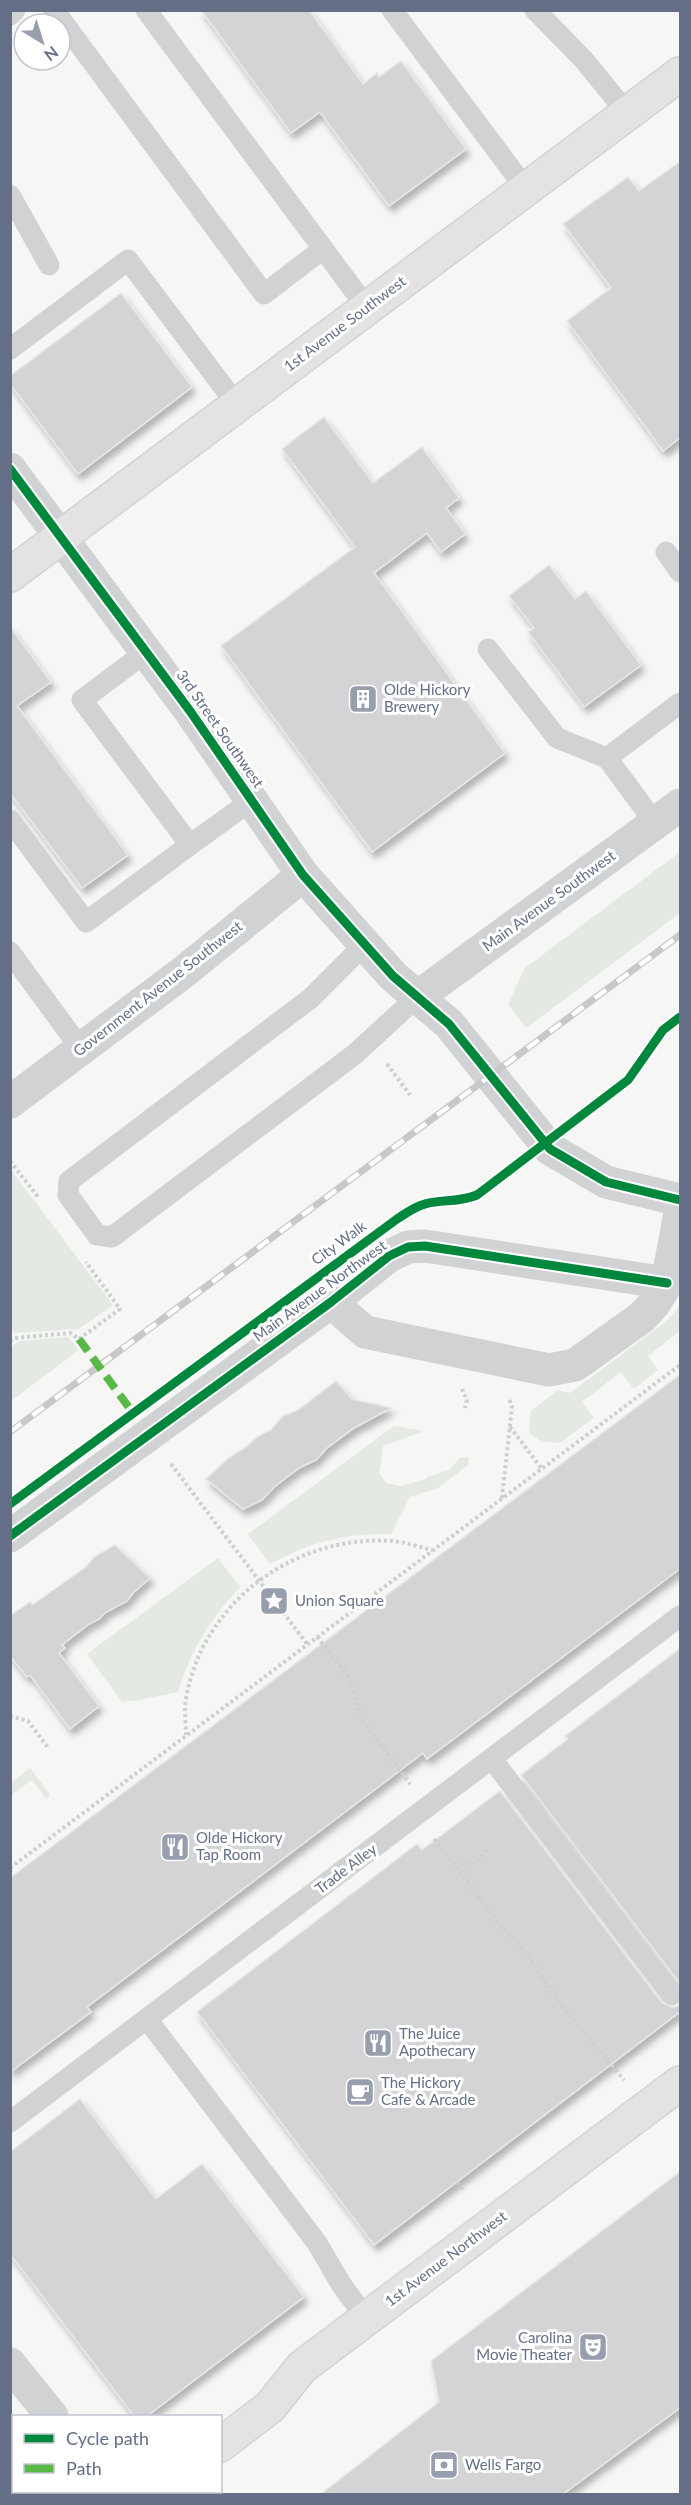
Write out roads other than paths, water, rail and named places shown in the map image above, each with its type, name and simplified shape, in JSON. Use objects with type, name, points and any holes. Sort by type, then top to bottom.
[{"type":"main road","name":"1st Avenue Southwest","points":[[10,575],[681,74]]},
{"type":"main road","name":"1st Avenue Northwest","points":[[222,2444],[270,2408],[302,2367],[681,2083]]},
{"type":"street","name":"3rd Street Southwest","points":[[10,469],[146,652],[303,875],[393,976],[449,1024],[550,1149],[606,1182],[681,1200]]},
{"type":"street","name":"Main Avenue Southwest","points":[[417,998],[681,804]]},
{"type":"street","name":"Government Avenue Southwest","points":[[10,1102],[181,974],[303,875]]},
{"type":"street","name":"Main Avenue Northwest","points":[[331,1302],[365,1332],[549,1370],[575,1365],[642,1317],[654,1304],[667,1283],[681,1213]]},
{"type":"street","name":"Main Avenue Northwest","points":[[10,1536],[331,1302],[389,1256],[408,1247],[425,1246],[667,1283]]},
{"type":"street","points":[[10,2364],[51,2415]]},
{"type":"lane","points":[[10,15],[15,10]]},
{"type":"lane","points":[[54,10],[264,294],[323,249]]},
{"type":"lane","points":[[146,10],[367,308]]},
{"type":"lane","points":[[392,10],[526,189]]},
{"type":"lane","points":[[535,10],[585,60],[627,113]]},
{"type":"lane","points":[[10,195],[49,265]]},
{"type":"lane","points":[[10,349],[128,260],[237,405]]},
{"type":"lane","points":[[666,552],[681,572]]},
{"type":"lane","points":[[488,649],[557,738],[607,758],[655,823]]},
{"type":"lane","points":[[146,652],[82,700],[190,845]]},
{"type":"lane","points":[[607,758],[681,703]]},
{"type":"lane","points":[[10,820],[86,922],[252,800]]},
{"type":"lane","points":[[365,944],[311,998],[69,1181],[68,1195],[97,1235],[112,1237],[355,1054],[417,998]]},
{"type":"lane","points":[[10,952],[81,1048]]},
{"type":"lane","name":"Trade Alley","points":[[10,2122],[681,1616]]},
{"type":"lane","points":[[492,1759],[672,1995]]},
{"type":"lane","points":[[147,2019],[317,2243],[341,2284],[366,2318]]},
{"type":"railway","points":[[10,1432],[680,935]]},
{"type":"place","name":"Olde Hickory Brewery","points":[[363,699]]},
{"type":"place","name":"Union Square","points":[[274,1601]]},
{"type":"place","name":"Olde Hickory Tap Room","points":[[175,1847]]},
{"type":"place","name":"The Juice Apothecary","points":[[378,2043]]},
{"type":"place","name":"The Hickory Cafe & Arcade","points":[[360,2092]]},
{"type":"place","name":"Carolina Movie Theater","points":[[593,2347]]},
{"type":"place","name":"Wells Fargo","points":[[444,2465]]}]
